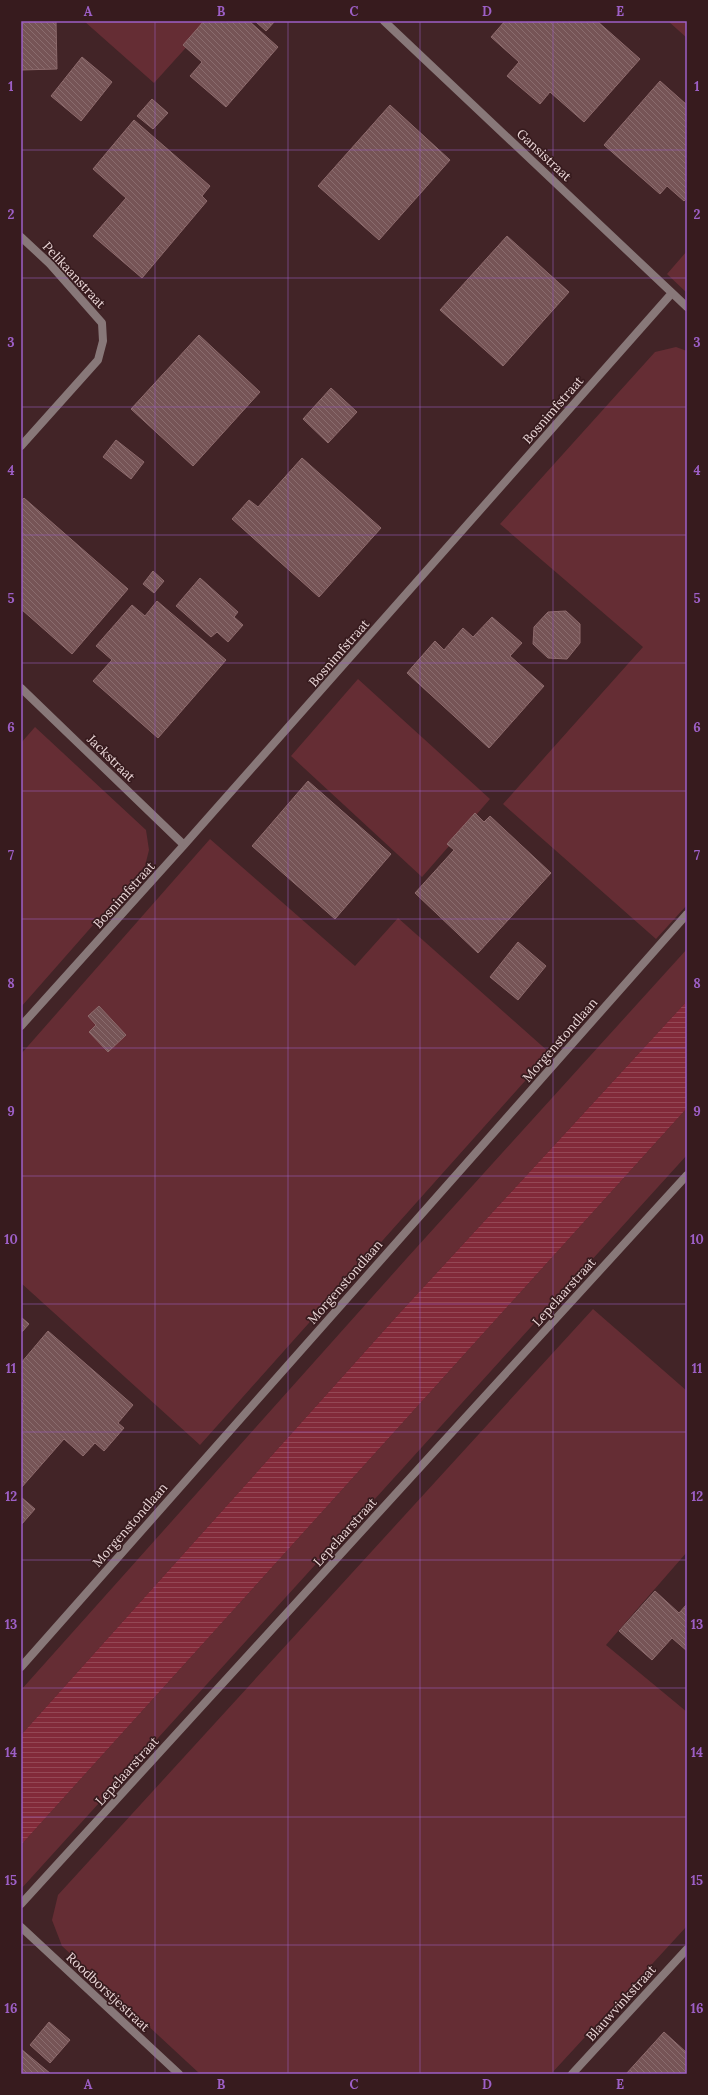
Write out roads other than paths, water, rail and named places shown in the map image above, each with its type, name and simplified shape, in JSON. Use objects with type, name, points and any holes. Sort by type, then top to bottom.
[{"type":"street","name":"Gansistraat","points":[[384,21],[687,307]]},
{"type":"street","name":"Pelikaanstraat","points":[[21,238],[50,264],[102,323],[103,341],[98,360],[21,446]]},
{"type":"street","name":"Bosnimfstraat","points":[[21,1026],[184,845],[672,293]]},
{"type":"street","name":"Jackstraat","points":[[21,688],[184,845]]},
{"type":"street","name":"Morgenstondlaan","points":[[21,1667],[687,914]]},
{"type":"street","name":"Lepelaarstraat","points":[[21,1904],[687,1175]]},
{"type":"street","name":"Roodborstjestraat","points":[[21,1927],[179,2074]]},
{"type":"street","name":"Blauwvinkstraat","points":[[572,2074],[687,1949]]}]
